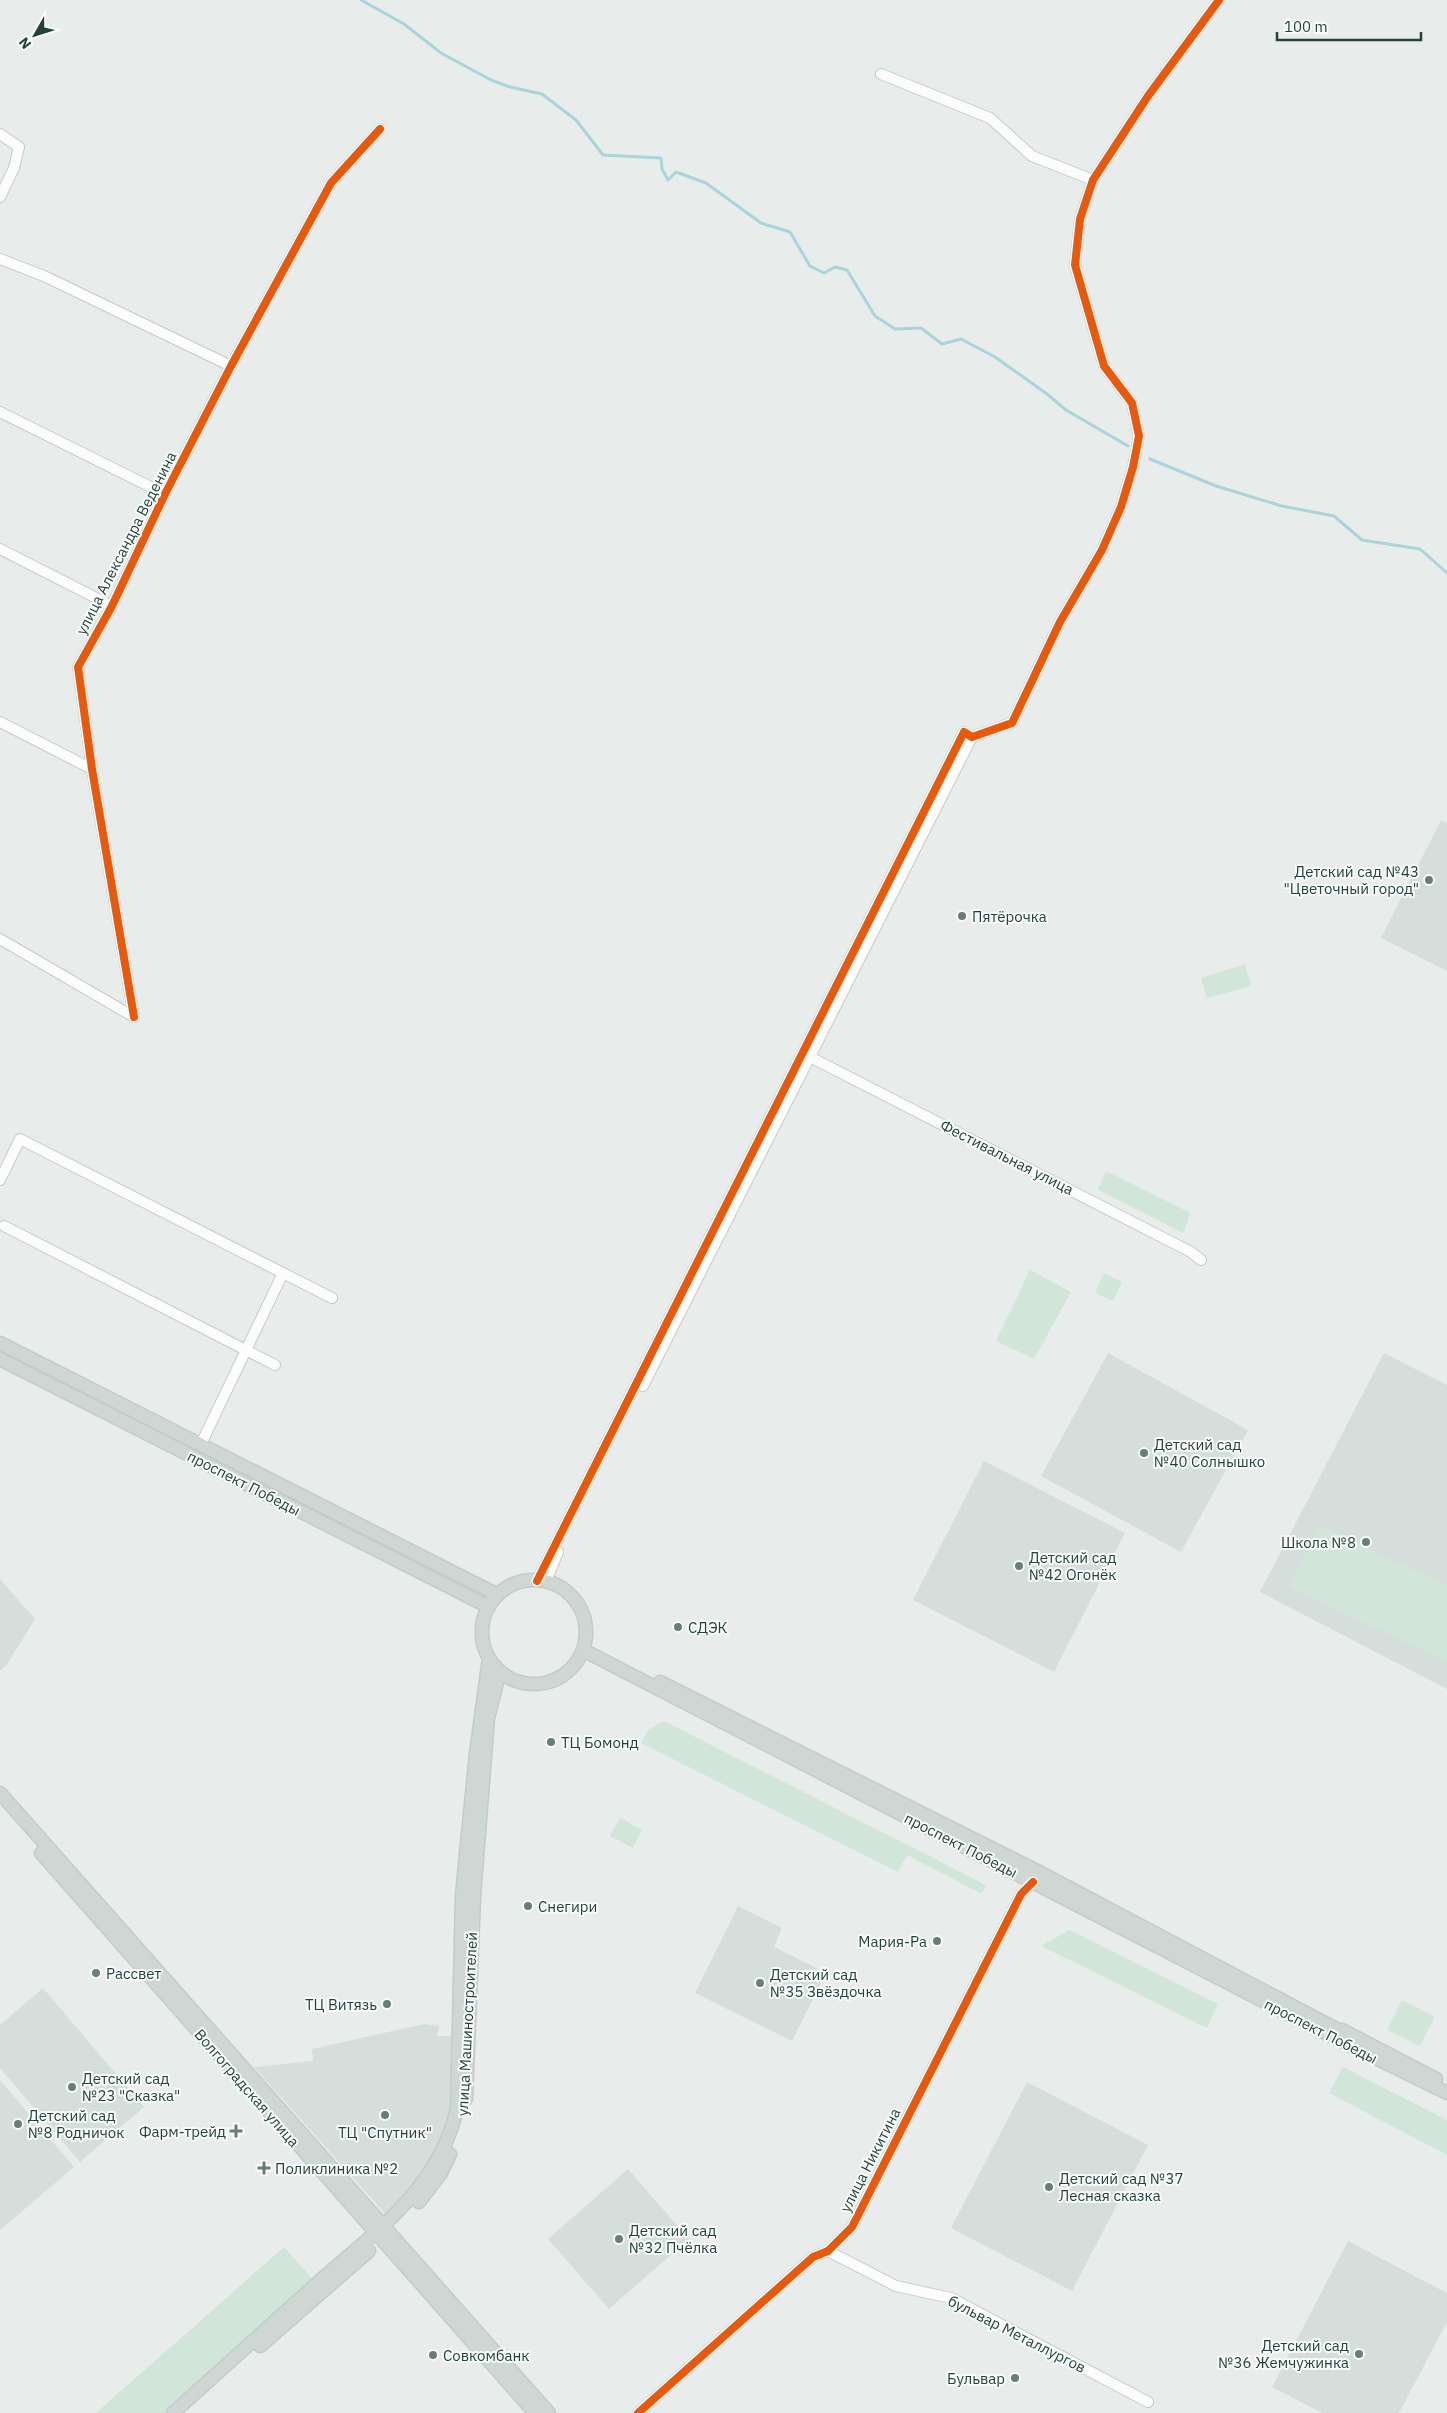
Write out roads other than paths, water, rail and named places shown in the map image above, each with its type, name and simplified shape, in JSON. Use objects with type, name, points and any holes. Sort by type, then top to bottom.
[{"type":"main road","points":[[0,1343],[498,1595]]},
{"type":"main road","name":"проспект Победы","points":[[0,1359],[489,1607]]},
{"type":"main road","points":[[525,1581],[541,1581],[560,1587],[571,1596],[580,1608],[585,1621],[584,1647],[568,1670],[547,1682],[530,1684],[514,1680],[500,1671],[489,1658],[483,1641],[483,1623],[489,1607],[498,1595],[510,1586],[525,1581]]},
{"type":"main road","points":[[584,1647],[1041,1873],[1338,2030],[1342,2030],[1447,2085]]},
{"type":"main road","name":"проспект Победы","points":[[584,1647],[1332,2037],[1447,2093]]},
{"type":"main road","points":[[173,2413],[326,2276],[383,2233],[414,2195],[438,2161],[452,2132],[457,2109],[462,1895],[476,1754],[489,1658]]},
{"type":"main road","name":"улица Машиностроителей","points":[[186,2413],[418,2203],[441,2173],[457,2138],[465,2111],[474,1896],[488,1718],[500,1671]]},
{"type":"main road","points":[[0,1793],[383,2233],[549,2413]]},
{"type":"main road","name":"Волгоградская улица","points":[[0,1806],[256,2098],[383,2233],[535,2413]]},
{"type":"street","points":[[541,1581],[607,1456],[972,737],[1012,723],[1075,593],[1102,550],[1121,507],[1133,467],[1139,436],[1137,420],[1132,403],[1104,366],[1075,265],[1080,219],[1094,180],[1148,96],[1219,0]]},
{"type":"street","points":[[881,74],[908,87],[990,118],[1032,156],[1094,180]]},
{"type":"street","name":"улица Александра Веденина","points":[[0,939],[134,1017],[92,770],[78,667],[112,606],[231,366],[331,183],[380,129]]},
{"type":"street","points":[[0,134],[18,147],[14,168],[0,196]]},
{"type":"street","points":[[0,259],[44,276],[231,366]]},
{"type":"street","points":[[0,412],[166,494]]},
{"type":"street","points":[[0,549],[112,606]]},
{"type":"street","points":[[0,722],[92,770]]},
{"type":"street","points":[[541,1581],[964,732],[972,737]]},
{"type":"street","name":"Фестивальная улица","points":[[810,1057],[1191,1252],[1201,1260]]},
{"type":"street","points":[[0,1180],[20,1139],[332,1298]]},
{"type":"street","points":[[1,1228],[275,1365]]},
{"type":"street","points":[[201,1444],[283,1273]]},
{"type":"street","name":"улица Никитина","points":[[638,2413],[813,2257],[828,2251],[852,2227],[1021,1894],[1033,1882]]},
{"type":"street","name":"бульвар Металлургов","points":[[828,2251],[896,2286],[951,2298],[1148,2402]]},
{"type":"waterway","points":[[361,0],[404,24],[441,53],[491,80],[510,87],[542,94],[576,120],[603,155],[661,158],[662,169],[668,180],[676,172],[706,183],[761,223],[790,232],[810,266],[824,273],[835,267],[847,270],[875,316],[895,329],[921,328],[942,344],[961,339],[995,357],[1066,410],[1128,446]]},
{"type":"waterway","points":[[1150,459],[1216,486],[1282,506],[1334,516],[1362,540],[1420,549],[1447,573]]},
{"type":"place","name":"Детский сад №43 \"Цветочный город\"","points":[[1429,880]]},
{"type":"place","name":"Пятёрочка","points":[[962,916]]},
{"type":"place","name":"Детский сад №40 Солнышко","points":[[1144,1453]]},
{"type":"place","name":"Школа №8","points":[[1366,1542]]},
{"type":"place","name":"Детский сад №42 Огонёк","points":[[1019,1566]]},
{"type":"place","name":"СДЭК","points":[[678,1627]]},
{"type":"place","name":"ТЦ Бомонд","points":[[551,1742]]},
{"type":"place","name":"Снегири","points":[[528,1906]]},
{"type":"place","name":"Мария-Ра","points":[[937,1941]]},
{"type":"place","name":"Рассвет","points":[[96,1973]]},
{"type":"place","name":"Детский сад №35 Звёздочка","points":[[760,1983]]},
{"type":"place","name":"ТЦ Витязь","points":[[387,2004]]},
{"type":"place","name":"Детский сад №23 \"Сказка\"","points":[[72,2087]]},
{"type":"place","name":"ТЦ \"Спутник\"","points":[[385,2115]]},
{"type":"place","name":"Детский сад №8 Родничок","points":[[18,2124]]},
{"type":"place","name":"Фарм-трейд","points":[[236,2131]]},
{"type":"place","name":"Поликлиника №2","points":[[264,2168]]},
{"type":"place","name":"Детский сад №37 Лесная сказка","points":[[1049,2187]]},
{"type":"place","name":"Детский сад №32 Пчёлка","points":[[619,2239]]},
{"type":"place","name":"Детский сад №36 Жемчужинка","points":[[1359,2354]]},
{"type":"place","name":"Совкомбанк","points":[[433,2355]]},
{"type":"place","name":"Бульвар","points":[[1015,2378]]}]
